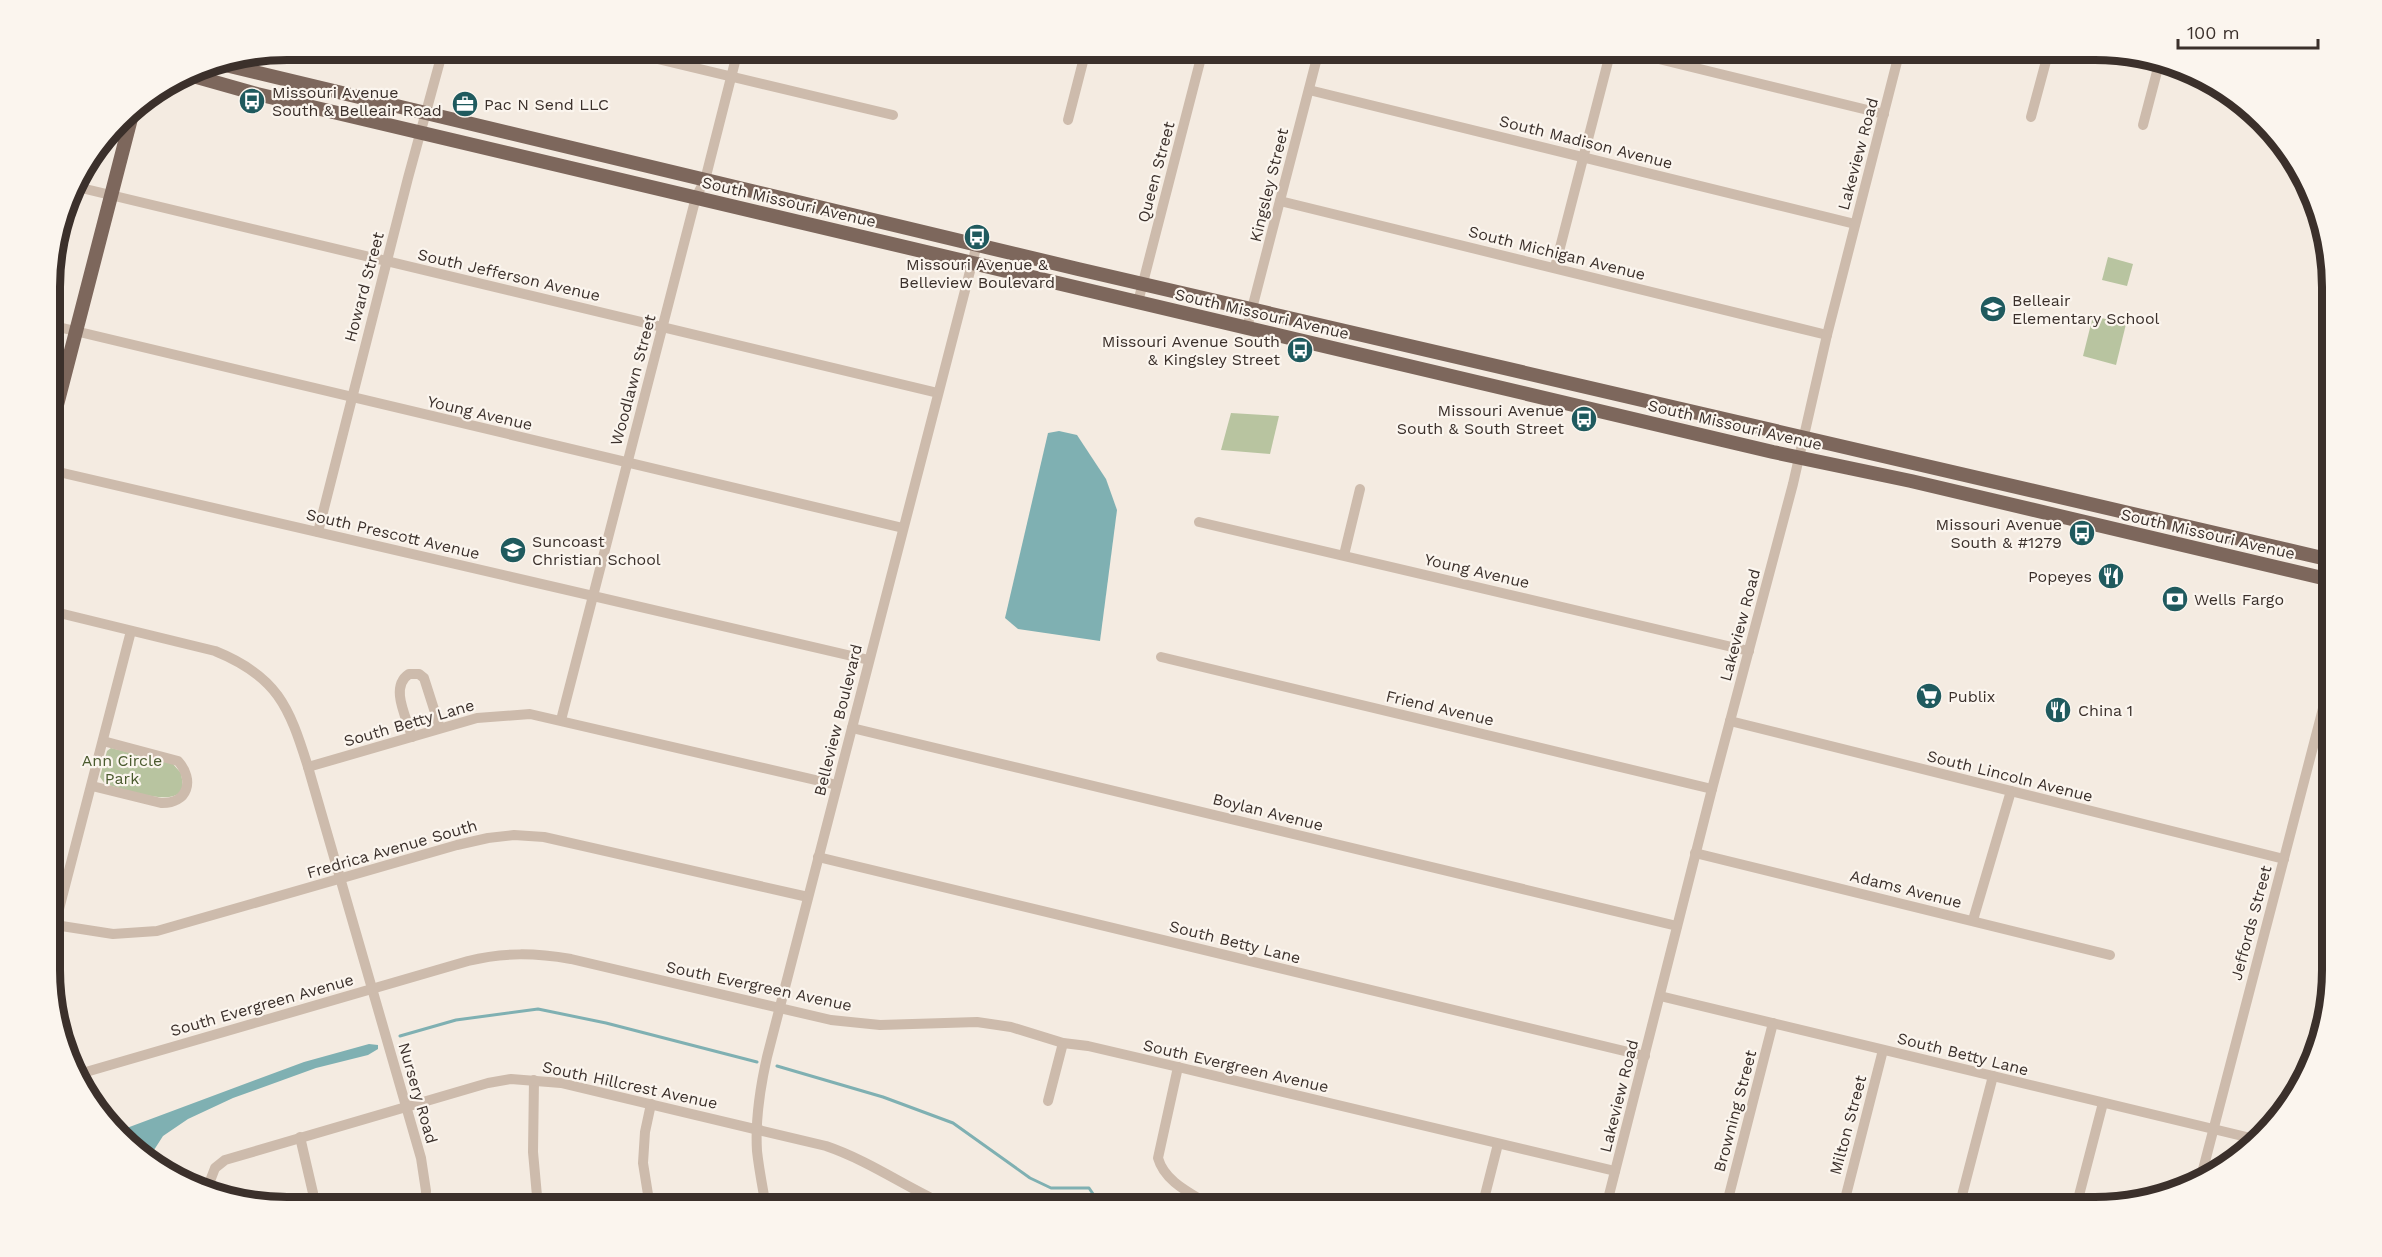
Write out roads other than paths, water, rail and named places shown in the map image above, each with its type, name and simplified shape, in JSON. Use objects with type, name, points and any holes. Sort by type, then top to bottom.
[{"type":"main road","name":"South Missouri Avenue","points":[[233,67],[1252,309],[2322,558]]},
{"type":"main road","name":"South Missouri Avenue","points":[[199,78],[257,94],[1247,328],[2322,578]]},
{"type":"main road","points":[[60,392],[129,124]]},
{"type":"street","name":"Howard Street","points":[[318,532],[386,262],[440,60]]},
{"type":"street","points":[[661,60],[893,115]]},
{"type":"street","name":"Woodlawn Street","points":[[561,720],[696,197],[705,180],[735,60]]},
{"type":"street","points":[[1068,120],[1083,60]]},
{"type":"street","name":"Queen Street","points":[[1138,302],[1200,60]]},
{"type":"street","name":"Kingsley Street","points":[[1247,328],[1316,60]]},
{"type":"street","points":[[1555,267],[1608,60]]},
{"type":"street","points":[[1663,60],[1884,114]]},
{"type":"street","name":"Lakeview Road","points":[[1608,1197],[1695,853],[1799,457],[1827,335],[1898,60]]},
{"type":"street","points":[[2031,117],[2046,60]]},
{"type":"street","points":[[2143,125],[2158,69]]},
{"type":"street","name":"South Madison Avenue","points":[[1309,90],[1855,224]]},
{"type":"street","name":"South Jefferson Avenue","points":[[82,189],[938,393]]},
{"type":"street","name":"South Michigan Avenue","points":[[1280,201],[1827,335]]},
{"type":"street","name":"Belleview Boulevard","points":[[764,1197],[757,1152],[759,1093],[977,244]]},
{"type":"street","name":"Young Avenue","points":[[60,328],[903,528]]},
{"type":"street","name":"South Prescott Avenue","points":[[60,472],[869,660]]},
{"type":"street","points":[[1344,555],[1360,489]]},
{"type":"street","name":"Young Avenue","points":[[1199,522],[1749,651]]},
{"type":"street","points":[[60,614],[215,651],[239,660],[262,676],[287,708],[297,729],[308,767]]},
{"type":"street","points":[[60,906],[131,631]]},
{"type":"street","name":"Friend Avenue","points":[[1161,657],[1712,789]]},
{"type":"street","points":[[412,737],[399,691],[402,680],[409,674],[419,674],[428,684],[440,728]]},
{"type":"street","name":"Jeffords Street","points":[[2203,1170],[2322,713]]},
{"type":"street","name":"South Betty Lane","points":[[308,767],[477,718],[530,714],[837,785]]},
{"type":"street","name":"South Lincoln Avenue","points":[[1730,721],[2284,859]]},
{"type":"street","name":"Boylan Avenue","points":[[852,728],[1677,926]]},
{"type":"street","points":[[92,786],[172,804],[180,800],[187,785],[187,774],[178,762],[103,741]]},
{"type":"street","name":"Nursery Road","points":[[308,767],[421,1158],[426,1197]]},
{"type":"street","points":[[1973,920],[2010,791]]},
{"type":"street","name":"Fredrica Avenue South","points":[[60,926],[113,934],[157,931],[457,844],[514,835],[564,840],[808,897]]},
{"type":"street","name":"Adams Avenue","points":[[1695,853],[2110,955]]},
{"type":"street","name":"South Betty Lane","points":[[818,857],[1645,1056]]},
{"type":"street","name":"South Evergreen Avenue","points":[[84,1072],[492,955],[541,954],[831,1020],[880,1025],[977,1022],[1011,1027],[1063,1043],[1088,1046],[1615,1171]]},
{"type":"street","name":"South Betty Lane","points":[[1660,996],[2248,1137]]},
{"type":"street","name":"Browning Street","points":[[1728,1197],[1773,1023]]},
{"type":"street","points":[[1048,1101],[1063,1043]]},
{"type":"street","name":"Milton Street","points":[[1845,1197],[1883,1050]]},
{"type":"street","points":[[1178,1067],[1158,1158],[1160,1167],[1170,1179],[1198,1197]]},
{"type":"street","points":[[1962,1197],[1993,1076]]},
{"type":"street","name":"South Hillcrest Avenue","points":[[209,1183],[215,1168],[225,1160],[406,1106],[488,1083],[511,1079],[561,1083],[757,1128],[851,1155],[884,1171],[927,1197]]},
{"type":"street","points":[[534,1080],[533,1152],[537,1197]]},
{"type":"street","points":[[2079,1197],[2103,1103]]},
{"type":"street","points":[[648,1197],[643,1163],[645,1132],[651,1104]]},
{"type":"street","points":[[300,1137],[314,1197]]},
{"type":"street","points":[[1485,1197],[1498,1144]]},
{"type":"water","points":[[1059,431],[1077,435],[1106,479],[1117,510],[1100,641],[1018,629],[1005,618],[1048,433]]},
{"type":"water","points":[[369,1044],[378,1045],[378,1049],[368,1055],[316,1068],[233,1098],[188,1119],[163,1136],[153,1153],[125,1129],[304,1062]]},
{"type":"waterway","points":[[400,1036],[456,1020],[538,1009],[606,1023],[757,1062]]},
{"type":"waterway","points":[[777,1066],[883,1097],[953,1123],[1030,1178],[1051,1188],[1089,1188],[1095,1197]]},
{"type":"place","name":"Missouri Avenue South & Belleair Road","points":[[252,101]]},
{"type":"place","name":"Pac N Send LLC","points":[[465,104]]},
{"type":"place","name":"Missouri Avenue & Belleview Boulevard","points":[[977,237]]},
{"type":"place","name":"Belleair Elementary School","points":[[1993,309]]},
{"type":"place","name":"Missouri Avenue South & Kingsley Street","points":[[1300,350]]},
{"type":"place","name":"Missouri Avenue South & South Street","points":[[1584,419]]},
{"type":"place","name":"Missouri Avenue South & #1279","points":[[2082,533]]},
{"type":"place","name":"Suncoast Christian School","points":[[513,550]]},
{"type":"place","name":"Popeyes","points":[[2111,576]]},
{"type":"place","name":"Wells Fargo","points":[[2175,599]]},
{"type":"place","name":"Publix","points":[[1929,696]]},
{"type":"place","name":"China 1","points":[[2058,710]]},
{"type":"park label","name":"Ann Circle Park","points":[[122,769]]}]
